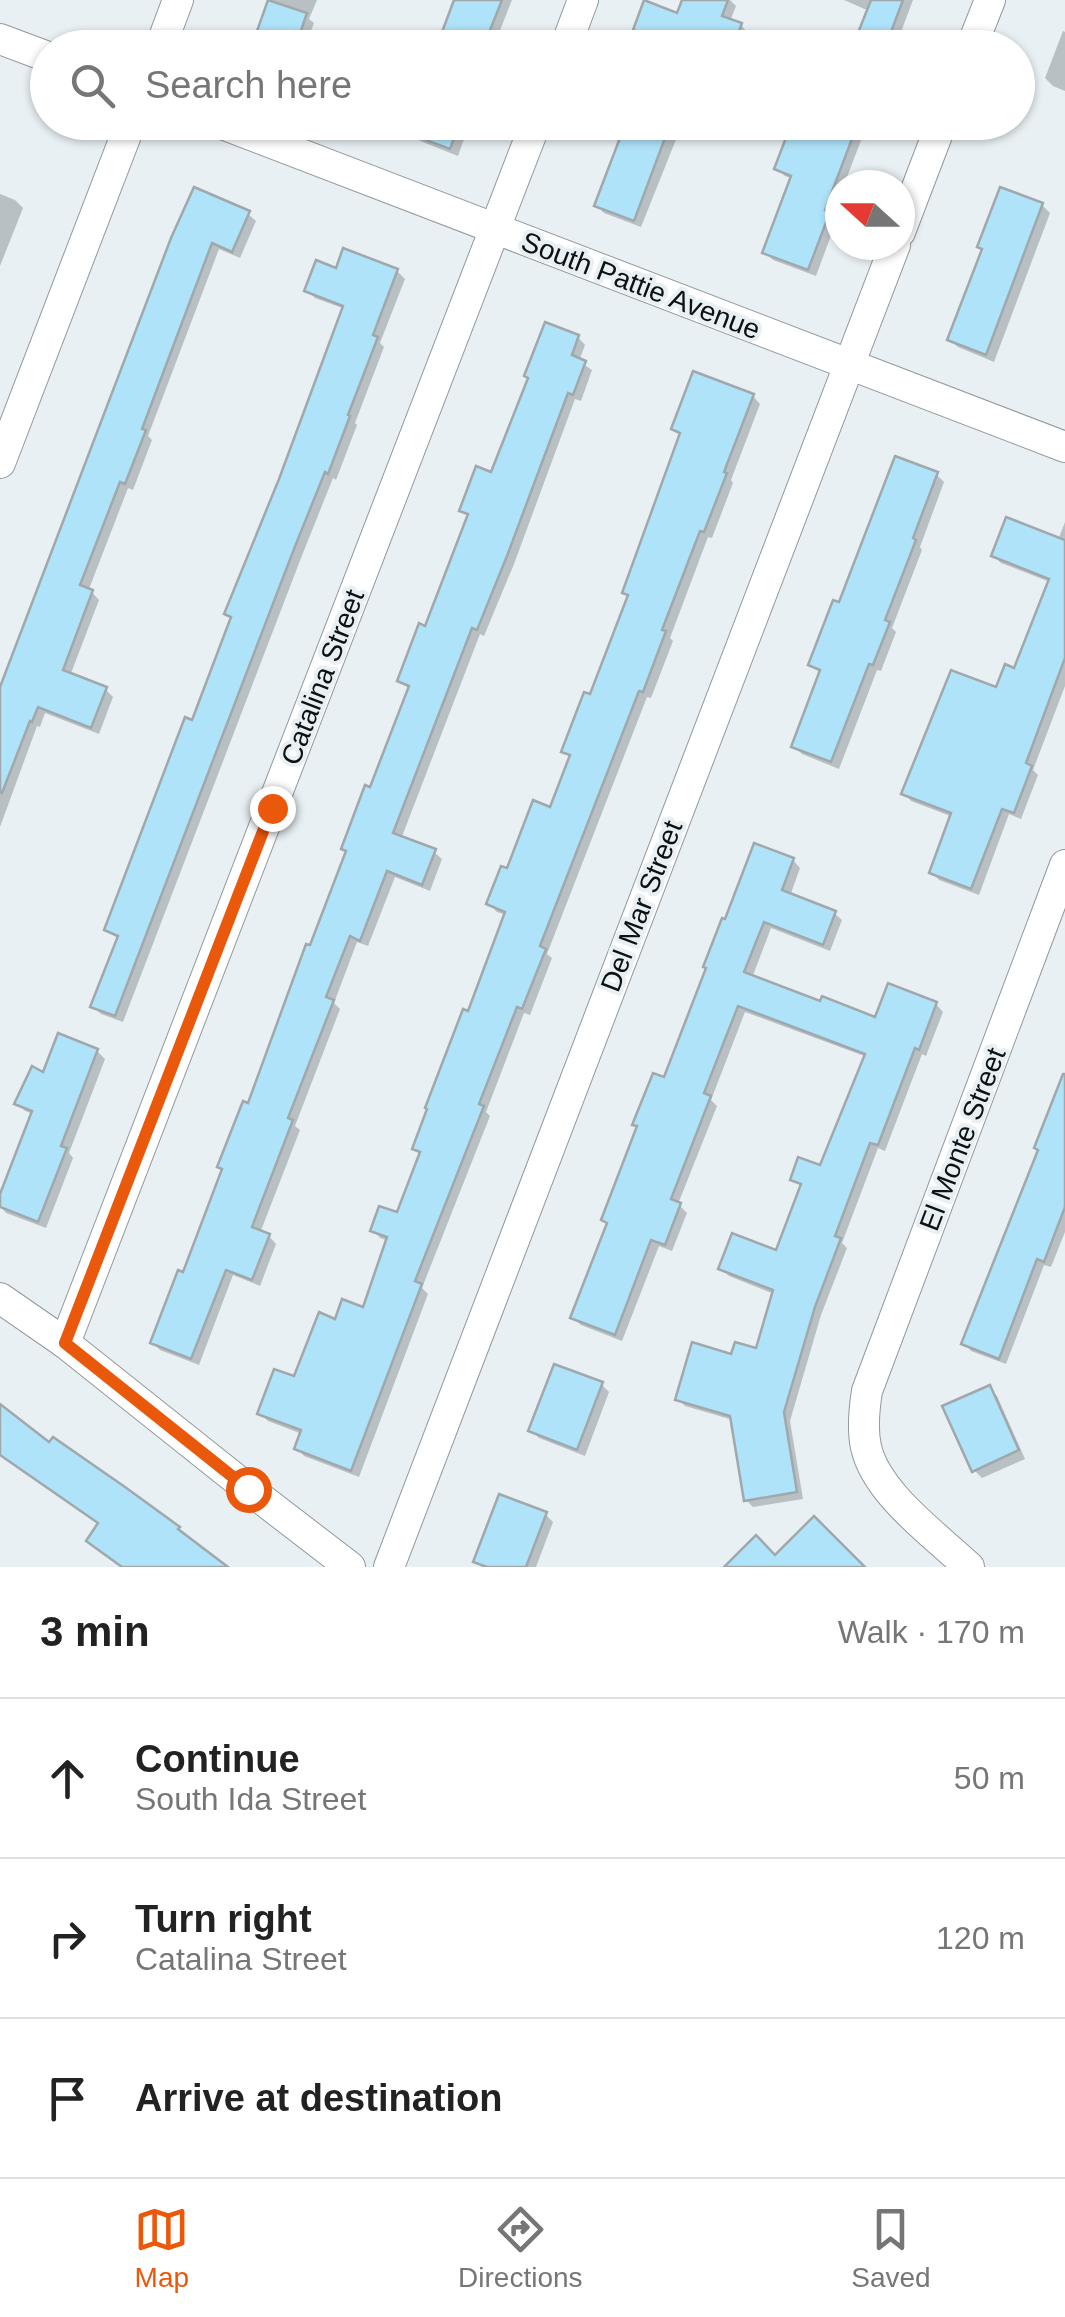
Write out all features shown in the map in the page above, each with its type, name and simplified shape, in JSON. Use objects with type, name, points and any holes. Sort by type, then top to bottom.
[{"type":"street","points":[[167,30],[178,0]]},
{"type":"street","points":[[571,30],[583,0]]},
{"type":"street","points":[[978,30],[990,0]]},
{"type":"street","points":[[0,39],[30,51]]},
{"type":"street","points":[[0,463],[124,140]]},
{"type":"street","name":"South Pattie Avenue","points":[[264,140],[1065,447]]},
{"type":"street","name":"Catalina Street","points":[[65,1343],[529,140]]},
{"type":"street","points":[[915,193],[935,140]]},
{"type":"street","name":"Del Mar Street","points":[[388,1567],[889,260]]},
{"type":"street","name":"El Monte Street","points":[[969,1567],[880,1482],[865,1444],[867,1391],[1065,865]]},
{"type":"street","points":[[0,1298],[65,1343],[350,1567]]},
{"type":"building","points":[[268,0],[307,13],[301,30],[257,30]]},
{"type":"building","points":[[454,0],[502,0],[490,30],[443,30]]},
{"type":"building","points":[[644,0],[677,13],[682,0],[728,0],[722,16],[742,23],[739,30],[633,30]]},
{"type":"building","points":[[871,0],[903,0],[892,30],[859,30]]},
{"type":"building","points":[[426,140],[453,140],[450,149]]},
{"type":"building","points":[[619,140],[664,140],[634,221],[594,206]]},
{"type":"building","points":[[785,140],[852,140],[840,170],[825,170],[825,225],[808,270],[762,253],[791,176],[774,169]]},
{"type":"building","points":[[194,187],[250,211],[232,252],[212,243],[142,429],[146,430],[125,484],[120,482],[80,585],[93,590],[63,670],[107,687],[91,728],[38,707],[2,793],[0,687]]},
{"type":"building","points":[[1000,187],[1043,203],[986,355],[947,340],[982,249],[977,247]]},
{"type":"building","points":[[343,248],[398,269],[373,335],[378,337],[115,1016],[90,1007],[118,936],[104,930],[185,717],[192,720],[231,617],[224,614],[343,306],[304,291],[316,260],[336,268]]},
{"type":"building","points":[[545,322],[579,335],[572,355],[586,361],[573,395],[568,393],[507,556],[477,630],[472,628],[393,833],[436,849],[422,885],[387,871],[360,941],[350,936],[326,997],[334,1000],[288,1118],[293,1120],[252,1227],[270,1234],[252,1280],[226,1270],[191,1359],[150,1343],[178,1270],[183,1272],[222,1169],[217,1167],[243,1101],[248,1103],[306,944],[310,945],[346,851],[341,849],[365,785],[370,787],[409,686],[397,681],[419,623],[425,626],[468,514],[459,511],[476,466],[491,472]]},
{"type":"building","points":[[693,371],[754,394],[704,532],[700,531],[662,630],[666,631],[643,692],[639,691],[540,946],[546,949],[522,1009],[517,1007],[479,1104],[484,1106],[415,1281],[422,1284],[351,1471],[294,1449],[301,1430],[257,1414],[274,1369],[294,1376],[319,1312],[335,1319],[342,1299],[363,1307],[387,1237],[370,1231],[379,1206],[397,1212],[420,1152],[412,1149],[425,1108],[463,1009],[468,1011],[505,912],[486,904],[501,866],[507,868],[533,800],[550,807],[570,755],[561,752],[584,692],[590,694],[628,595],[622,593],[680,433],[671,429]]},
{"type":"building","points":[[895,456],[938,472],[885,620],[890,622],[873,665],[869,664],[831,762],[791,747],[820,670],[808,665],[833,600],[839,602]]},
{"type":"building","points":[[1006,517],[1065,540],[1065,658],[1026,763],[1032,766],[1014,813],[1002,809],[971,889],[929,873],[951,813],[901,794],[951,670],[996,687],[1005,664],[1014,668],[1049,579],[991,556]]},
{"type":"building","points":[[754,843],[794,858],[782,890],[836,911],[823,945],[764,922],[744,972],[875,1017],[888,983],[937,1002],[878,1145],[870,1143],[835,1236],[841,1238],[815,1307],[784,1412],[797,1492],[744,1501],[730,1416],[675,1400],[692,1342],[731,1354],[735,1342],[756,1348],[773,1290],[718,1269],[732,1233],[776,1250],[801,1184],[790,1180],[798,1157],[820,1165],[865,1054],[738,1006],[704,1093],[711,1096],[671,1199],[681,1203],[665,1245],[651,1240],[615,1335],[570,1318],[607,1223],[601,1220],[637,1126],[632,1125],[653,1073],[664,1077],[706,968],[703,967]]},
{"type":"building","points":[[58,1033],[98,1049],[61,1146],[67,1148],[38,1222],[0,1207],[0,1194],[32,1111],[14,1104],[32,1066],[43,1072]]},
{"type":"building","points":[[1063,1074],[1065,1207],[1044,1262],[1037,1259],[999,1359],[961,1344],[1038,1150],[1034,1148]]},
{"type":"building","points":[[554,1364],[603,1382],[577,1450],[528,1431]]},
{"type":"building","points":[[990,1385],[1019,1450],[972,1472],[942,1406]]},
{"type":"building","points":[[0,1404],[49,1442],[53,1437],[125,1487],[228,1567],[122,1567],[86,1541],[98,1523],[0,1455]]},
{"type":"building","points":[[499,1494],[547,1512],[526,1567],[487,1567],[473,1562]]},
{"type":"building","points":[[814,1516],[865,1567],[724,1567],[756,1535],[775,1555]]},
{"type":"route","points":[[248,1489],[65,1343],[272,808]]}]
